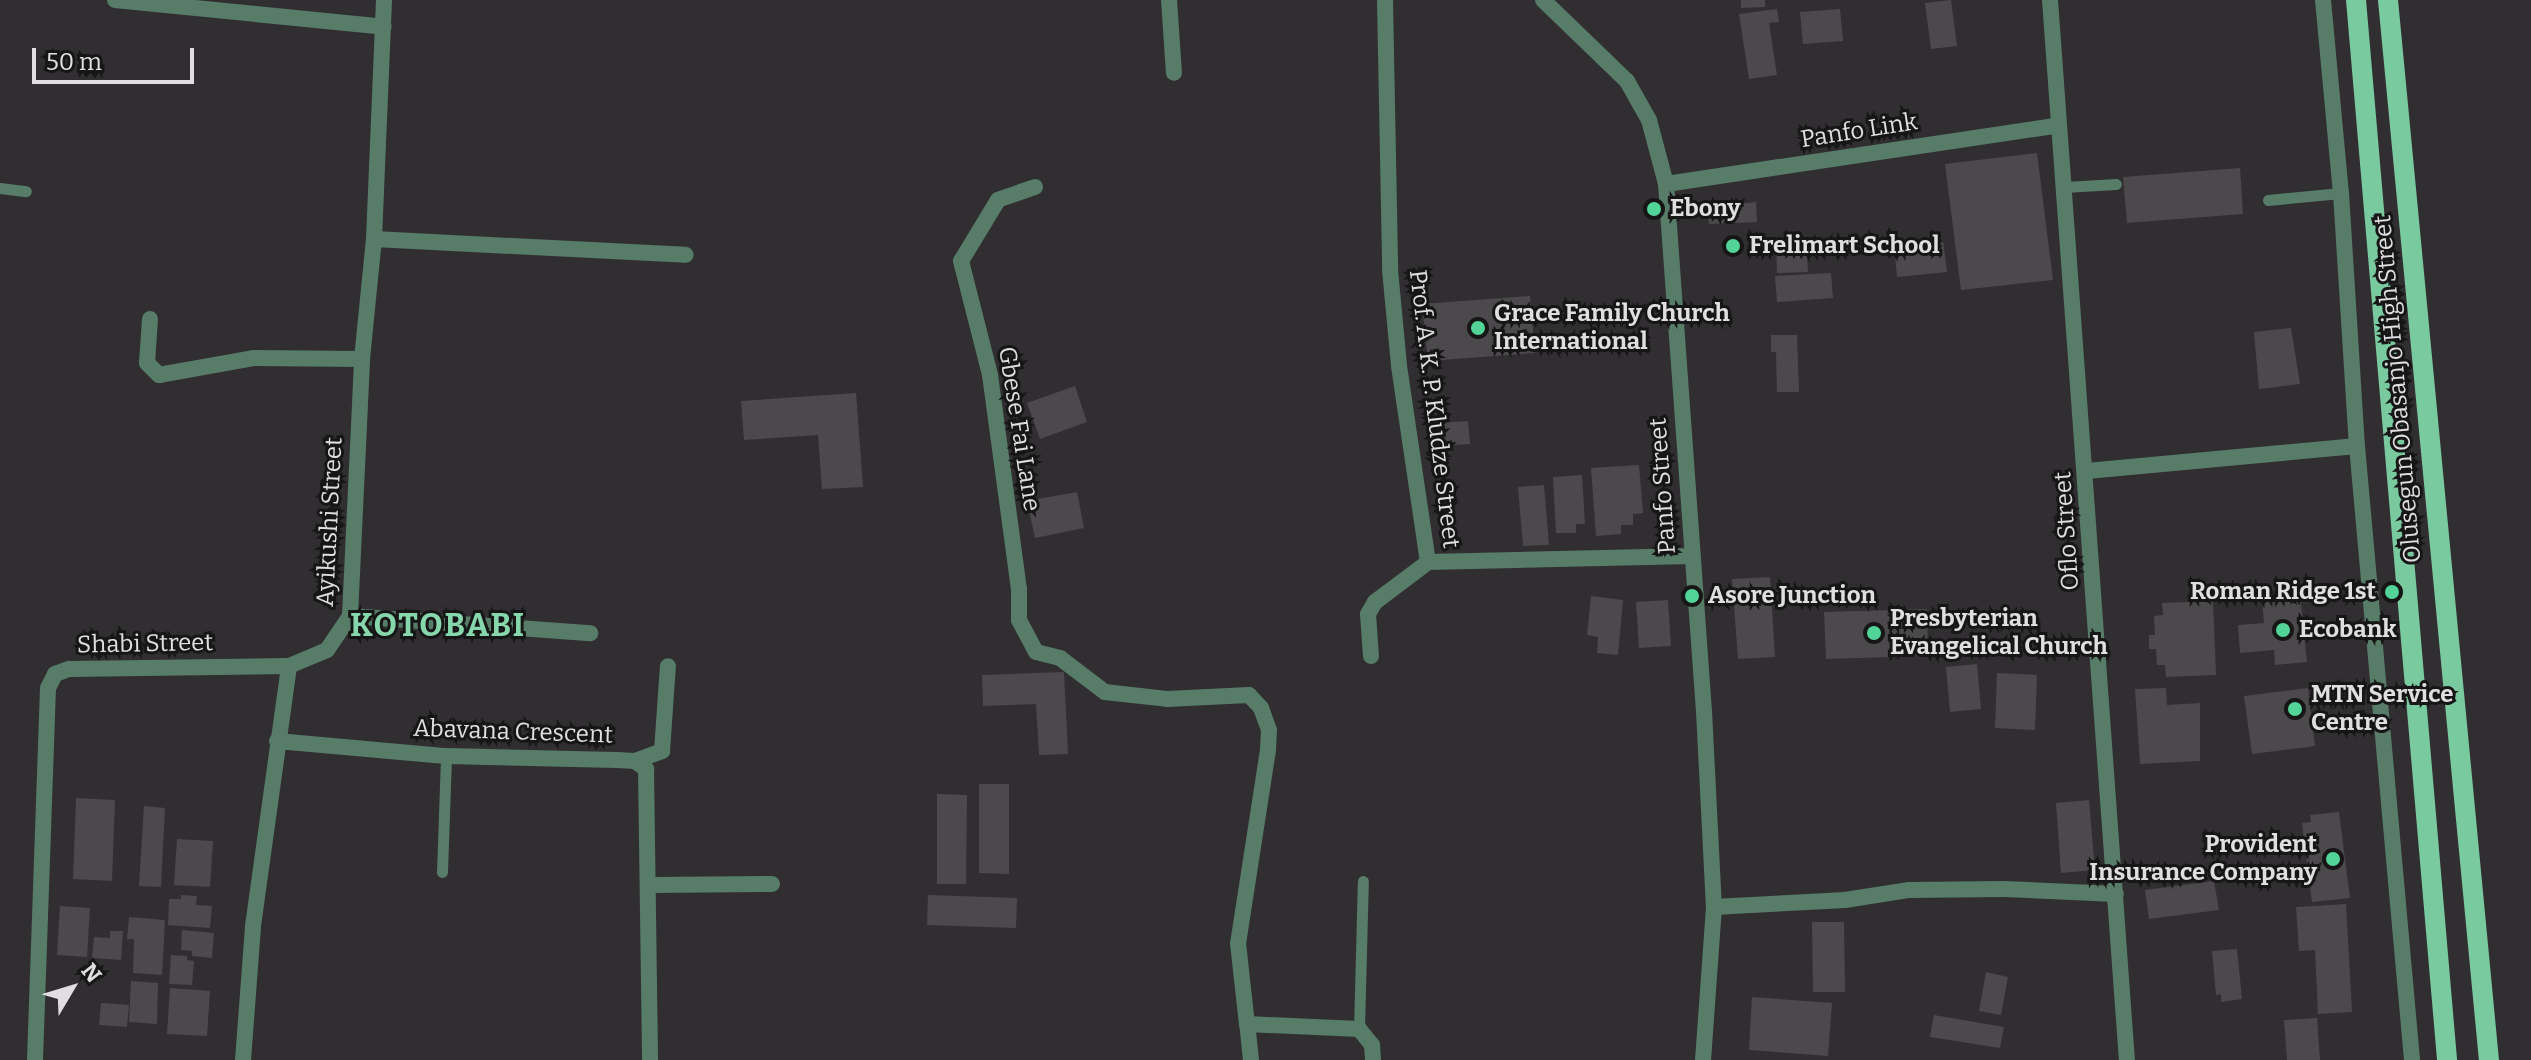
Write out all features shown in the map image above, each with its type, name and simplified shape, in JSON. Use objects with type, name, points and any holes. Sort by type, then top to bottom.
[{"type":"main road","name":"Olusegun Obasanjo High Street","points":[[2356,0],[2447,1060]]},
{"type":"main road","name":"Olusegun Obasanjo High Street","points":[[2388,0],[2489,1060]]},
{"type":"street","points":[[115,0],[384,27]]},
{"type":"street","name":"Ayikushi Street","points":[[289,666],[327,650],[350,616],[362,359],[374,239],[384,0]]},
{"type":"street","points":[[1169,0],[1174,73]]},
{"type":"street","name":"Prof. A. K. P. Kludze Street","points":[[1385,0],[1390,270],[1399,366],[1428,562],[1692,556]]},
{"type":"street","name":"Panfo Street","points":[[1543,0],[1627,81],[1649,120],[1666,184],[1714,907],[1703,1060]]},
{"type":"street","name":"Oflo Street","points":[[2050,0],[2087,471],[2127,1060]]},
{"type":"street","name":"Olusegun Obasanjo High Street","points":[[2323,0],[2341,193],[2357,446],[2412,1060]]},
{"type":"street","name":"Panfo Link","points":[[1666,184],[2059,125]]},
{"type":"street","name":"Gbese Fai Lane","points":[[1035,187],[998,200],[961,261],[990,375],[1019,589],[1019,620],[1036,652],[1060,658],[1105,692],[1167,699],[1249,695],[1261,708],[1269,730],[1268,750],[1238,943],[1247,1024]]},
{"type":"street","points":[[374,239],[686,255]]},
{"type":"street","points":[[150,319],[147,363],[159,375],[218,367],[254,358],[362,359]]},
{"type":"street","points":[[2087,471],[2357,446]]},
{"type":"street","points":[[1371,656],[1368,614],[1375,602],[1428,562]]},
{"type":"street","points":[[350,616],[590,633]]},
{"type":"street","points":[[243,1060],[253,926],[289,666]]},
{"type":"street","name":"Shabi Street","points":[[35,1060],[48,688],[55,674],[69,669],[289,666]]},
{"type":"street","points":[[635,761],[662,751],[668,666]]},
{"type":"street","name":"Abavana Crescent","points":[[277,741],[446,756],[635,761],[646,769],[650,885],[650,1060]]},
{"type":"street","points":[[650,885],[772,884]]},
{"type":"street","points":[[1714,907],[1845,900],[1909,890],[2004,889],[2116,894]]},
{"type":"street","points":[[1251,1060],[1247,1024],[1359,1029],[1372,1045],[1373,1060]]},
{"type":"lane","points":[[2064,187],[2116,184]]},
{"type":"lane","points":[[0,188],[26,191]]},
{"type":"lane","points":[[2268,200],[2341,193]]},
{"type":"lane","points":[[442,872],[446,756]]},
{"type":"lane","points":[[1359,1029],[1363,881]]},
{"type":"building","points":[[1741,0],[1765,0],[1765,7],[1741,8]]},
{"type":"building","points":[[1951,0],[1957,46],[1931,49],[1925,3]]},
{"type":"building","points":[[1777,9],[1779,22],[1769,23],[1777,75],[1749,79],[1739,14]]},
{"type":"building","points":[[1840,9],[1843,41],[1803,44],[1800,12]]},
{"type":"building","points":[[2037,153],[2053,280],[1961,290],[1945,164]]},
{"type":"building","points":[[2240,168],[2243,214],[2127,223],[2123,177]]},
{"type":"building","points":[[1756,202],[1757,222],[1709,224],[1708,207]]},
{"type":"building","points":[[1806,239],[1808,272],[1777,273],[1776,240]]},
{"type":"building","points":[[1943,240],[1947,272],[1897,277],[1894,245]]},
{"type":"building","points":[[1831,273],[1833,298],[1777,302],[1775,276]]},
{"type":"building","points":[[1530,296],[1535,353],[1428,361],[1422,304]]},
{"type":"building","points":[[2291,328],[2300,384],[2259,389],[2254,332]]},
{"type":"building","points":[[1771,335],[1797,335],[1799,392],[1777,392],[1776,352],[1771,352]]},
{"type":"building","points":[[1075,386],[1087,422],[1040,439],[1027,403]]},
{"type":"building","points":[[856,393],[863,487],[822,489],[818,435],[744,440],[741,401]]},
{"type":"building","points":[[1468,421],[1470,444],[1441,446],[1439,423]]},
{"type":"building","points":[[1639,465],[1643,513],[1633,514],[1633,525],[1621,525],[1621,534],[1596,536],[1591,468]]},
{"type":"building","points":[[1582,475],[1585,524],[1576,524],[1576,533],[1556,533],[1553,477]]},
{"type":"building","points":[[1544,485],[1549,545],[1523,546],[1518,487]]},
{"type":"building","points":[[1077,492],[1084,528],[1035,538],[1027,501]]},
{"type":"building","points":[[1770,577],[1775,657],[1738,659],[1732,579]]},
{"type":"building","points":[[1591,596],[1623,600],[1618,655],[1597,653],[1598,637],[1587,635]]},
{"type":"building","points":[[2300,596],[2307,662],[2275,665],[2274,650],[2240,653],[2238,625],[2264,623],[2262,599]]},
{"type":"building","points":[[1668,600],[1671,646],[1639,648],[1636,602]]},
{"type":"building","points":[[2213,601],[2216,675],[2166,677],[2165,665],[2157,665],[2156,649],[2149,649],[2149,635],[2155,635],[2154,616],[2163,615],[2162,603]]},
{"type":"building","points":[[1927,609],[1928,656],[1826,659],[1824,612]]},
{"type":"building","points":[[1977,664],[1981,709],[1950,712],[1946,667]]},
{"type":"building","points":[[1064,672],[1068,754],[1039,755],[1036,704],[983,706],[982,675]]},
{"type":"building","points":[[1997,673],[2037,675],[2035,730],[1995,728]]},
{"type":"building","points":[[2166,688],[2167,705],[2200,703],[2200,761],[2140,764],[2135,689]]},
{"type":"building","points":[[2308,688],[2315,746],[2252,754],[2244,696]]},
{"type":"building","points":[[979,784],[1009,784],[1009,874],[979,873]]},
{"type":"building","points":[[937,794],[967,795],[966,884],[937,884]]},
{"type":"building","points":[[76,798],[115,800],[112,881],[73,879]]},
{"type":"building","points":[[2089,800],[2095,870],[2061,873],[2056,803]]},
{"type":"building","points":[[144,806],[165,808],[161,887],[139,886]]},
{"type":"building","points":[[2339,812],[2350,898],[2312,902],[2302,823],[2311,822],[2310,815]]},
{"type":"building","points":[[177,839],[213,841],[210,887],[174,885]]},
{"type":"building","points":[[2214,881],[2219,910],[2149,919],[2145,890]]},
{"type":"building","points":[[181,895],[197,896],[196,905],[212,906],[210,928],[168,925],[169,899],[181,899]]},
{"type":"building","points":[[928,895],[1017,898],[1016,928],[927,925]]},
{"type":"building","points":[[2346,904],[2352,1012],[2318,1014],[2315,950],[2299,951],[2296,907]]},
{"type":"building","points":[[60,906],[90,908],[87,957],[57,955]]},
{"type":"building","points":[[129,917],[165,920],[162,975],[133,973],[134,939],[127,939]]},
{"type":"building","points":[[1812,922],[1844,922],[1845,992],[1813,992]]},
{"type":"building","points":[[182,930],[214,933],[212,958],[192,956],[192,951],[181,950]]},
{"type":"building","points":[[110,931],[123,931],[121,960],[92,958],[94,937],[110,938]]},
{"type":"building","points":[[2237,949],[2242,999],[2221,1002],[2221,994],[2216,995],[2212,951]]},
{"type":"building","points":[[171,955],[187,956],[187,960],[194,961],[192,985],[169,984]]},
{"type":"building","points":[[1986,972],[2008,977],[2001,1015],[1979,1011]]},
{"type":"building","points":[[131,981],[158,983],[157,1024],[129,1022]]},
{"type":"building","points":[[170,988],[210,991],[207,1036],[167,1034]]},
{"type":"building","points":[[1752,997],[1832,1003],[1828,1056],[1749,1050]]},
{"type":"building","points":[[101,1003],[129,1005],[127,1027],[99,1025]]},
{"type":"building","points":[[1934,1015],[2004,1027],[2000,1048],[1930,1037]]},
{"type":"building","points":[[2317,1018],[2320,1060],[2287,1060],[2284,1020]]},
{"type":"place","name":"Ebony","points":[[1654,209]]},
{"type":"place","name":"Frelimart School","points":[[1733,246]]},
{"type":"place","name":"Grace Family Church International","points":[[1478,328]]},
{"type":"place","name":"Roman Ridge 1st","points":[[2392,592]]},
{"type":"place","name":"Asore Junction","points":[[1692,596]]},
{"type":"place","name":"Ecobank","points":[[2283,630]]},
{"type":"place","name":"Presbyterian Evangelical Church","points":[[1874,633]]},
{"type":"place","name":"MTN Service Centre","points":[[2295,709]]},
{"type":"place","name":"Provident Insurance Company","points":[[2333,859]]},
{"type":"district","name":"KOTOBABI","points":[[438,625]]}]
